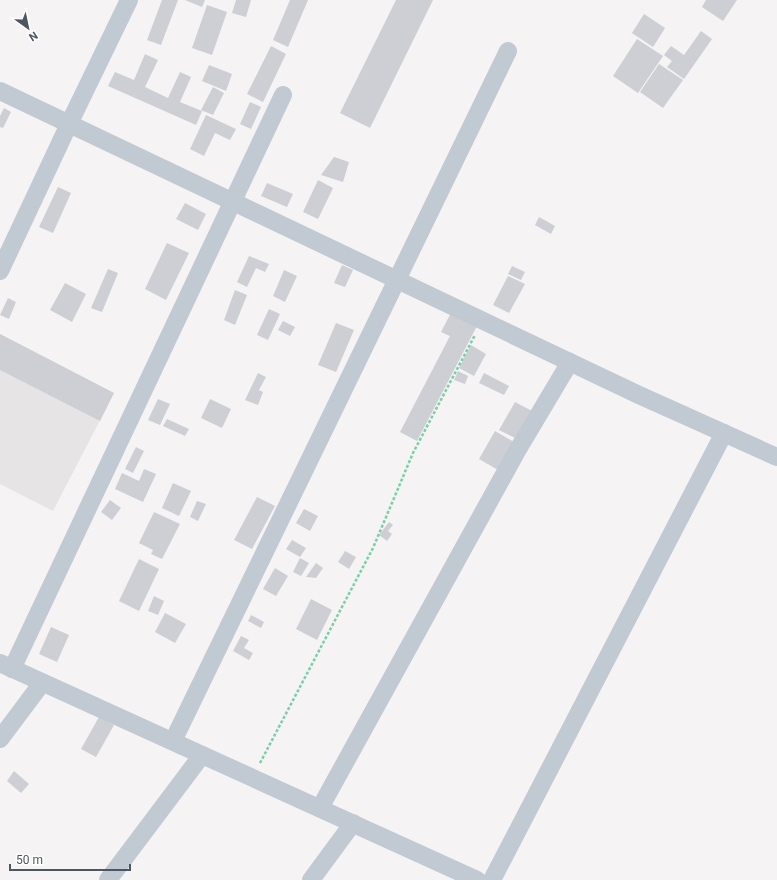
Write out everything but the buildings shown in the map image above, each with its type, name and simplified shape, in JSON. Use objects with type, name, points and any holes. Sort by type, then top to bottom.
[{"type":"street","points":[[0,272],[130,0]]},
{"type":"street","points":[[173,741],[508,51]]},
{"type":"street","points":[[0,91],[570,362],[777,457]]},
{"type":"street","points":[[283,95],[6,666],[477,880]]},
{"type":"street","points":[[320,808],[517,451],[570,362]]},
{"type":"street","points":[[492,880],[724,433]]},
{"type":"street","points":[[0,739],[42,683]]},
{"type":"street","points":[[108,880],[202,754]]},
{"type":"street","points":[[311,880],[352,823]]},
{"type":"path","points":[[252,777],[373,548],[413,453],[482,320]]},
{"type":"shaded area","points":[[0,334],[114,393],[53,511],[0,484]]}]
